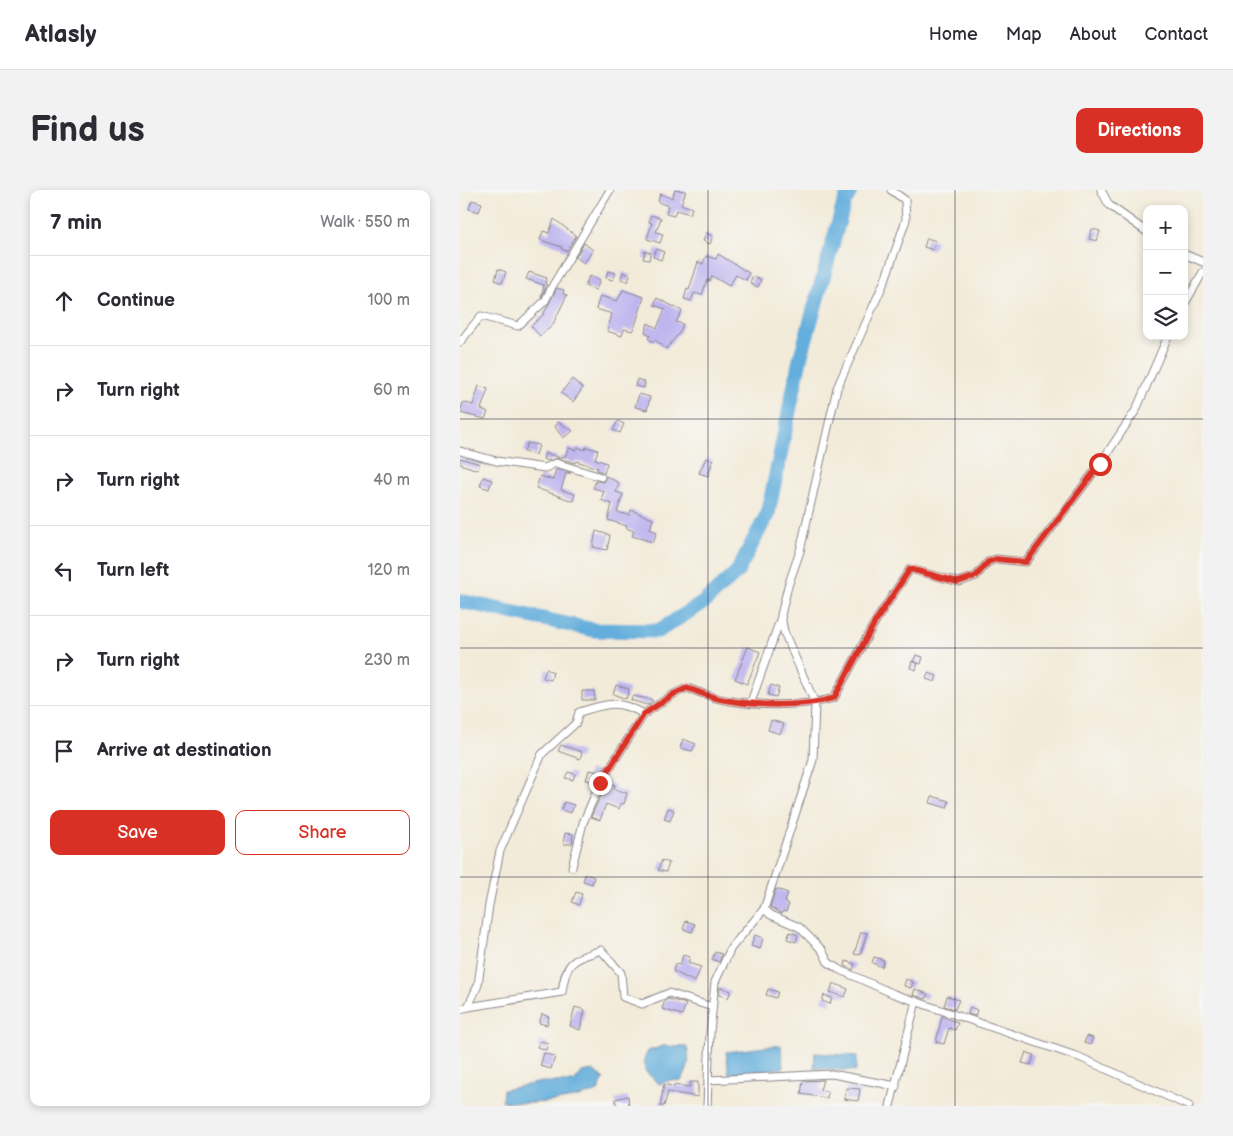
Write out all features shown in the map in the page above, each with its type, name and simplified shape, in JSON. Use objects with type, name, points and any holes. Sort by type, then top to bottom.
[{"type":"street","points":[[460,342],[481,316],[518,326],[545,301],[552,284],[610,190]]},
{"type":"street","points":[[751,702],[781,615],[788,586],[800,551],[837,388],[873,311],[906,220],[905,200],[901,193],[891,190]]},
{"type":"street","points":[[1102,190],[1109,205],[1143,229]]},
{"type":"street","points":[[1188,256],[1203,262]]},
{"type":"street","points":[[1188,298],[1203,272]]},
{"type":"street","points":[[572,867],[583,823],[600,783],[644,714],[674,694],[687,688],[724,700],[751,702],[816,703],[834,698],[875,622],[910,569],[958,582],[976,576],[988,562],[996,559],[1026,562],[1100,464],[1136,410],[1166,340]]},
{"type":"street","points":[[460,451],[496,461],[545,468],[556,463],[601,477]]},
{"type":"street","points":[[707,1106],[715,982],[731,948],[764,909],[812,760],[816,703],[784,632],[781,615]]},
{"type":"street","points":[[464,1008],[478,985],[489,905],[500,851],[542,754],[576,723],[579,712],[609,704],[625,704],[644,714]]},
{"type":"street","points":[[764,909],[771,915],[799,928],[822,950],[828,962],[838,969],[916,1001],[1079,1057],[1189,1106]]},
{"type":"street","points":[[464,1008],[562,992],[565,971],[578,958],[601,950],[621,973],[623,997],[642,1004],[669,994],[712,1007]]},
{"type":"street","points":[[890,1106],[916,1001]]},
{"type":"street","points":[[708,1080],[832,1074],[896,1086]]},
{"type":"water","points":[[781,1045],[783,1068],[729,1075],[726,1052]]},
{"type":"water","points":[[663,1046],[687,1047],[688,1065],[681,1081],[670,1080],[659,1084],[645,1071],[644,1059],[648,1051]]},
{"type":"water","points":[[815,1053],[857,1056],[856,1071],[814,1068]]},
{"type":"water","points":[[593,1070],[604,1079],[598,1091],[588,1095],[536,1103],[502,1101],[503,1090],[542,1082],[574,1082],[582,1072]]},
{"type":"building","points":[[675,190],[686,191],[681,204],[692,208],[690,214],[676,210],[674,216],[666,214],[668,206],[658,202],[660,194],[672,198]]},
{"type":"building","points":[[472,200],[482,203],[479,212],[469,209]]},
{"type":"building","points":[[651,215],[661,218],[656,232],[663,234],[660,243],[647,239],[652,223],[649,222]]},
{"type":"building","points":[[554,219],[576,236],[567,251],[561,249],[562,247],[540,240],[543,231],[549,233]]},
{"type":"building","points":[[1092,229],[1100,231],[1097,241],[1089,239]]},
{"type":"building","points":[[706,233],[713,236],[710,244],[703,241]]},
{"type":"building","points":[[927,238],[936,241],[933,250],[924,247]]},
{"type":"building","points":[[584,243],[593,250],[584,263],[576,257]]},
{"type":"building","points":[[656,249],[664,252],[661,260],[653,257]]},
{"type":"building","points":[[645,251],[651,253],[649,260],[643,259]]},
{"type":"building","points":[[718,254],[749,273],[746,280],[736,275],[729,286],[712,276],[710,281],[707,280],[702,295],[694,293],[691,301],[684,299],[698,262],[703,264],[706,256],[716,259]]},
{"type":"building","points":[[498,269],[506,272],[502,283],[495,280]]},
{"type":"building","points":[[608,271],[616,273],[613,280],[606,278]]},
{"type":"building","points":[[529,272],[547,278],[545,284],[547,285],[541,298],[544,285],[526,279]]},
{"type":"building","points":[[623,272],[630,275],[628,282],[621,279]]},
{"type":"building","points":[[589,276],[600,280],[596,290],[585,286]]},
{"type":"building","points":[[752,277],[761,279],[758,287],[750,284]]},
{"type":"building","points":[[557,288],[564,290],[563,294],[567,295],[552,326],[540,336],[531,326],[543,315]]},
{"type":"building","points":[[623,290],[644,297],[635,326],[632,331],[624,329],[622,336],[607,331],[612,314],[596,309],[600,296],[617,301]]},
{"type":"building","points":[[657,298],[682,311],[676,322],[683,324],[680,332],[666,349],[655,340],[653,342],[648,338],[650,336],[645,332],[648,323],[657,328],[665,309],[654,305]]},
{"type":"building","points":[[572,379],[583,388],[573,402],[561,393]]},
{"type":"building","points":[[637,379],[645,382],[644,388],[635,386]]},
{"type":"building","points":[[479,386],[488,389],[481,409],[488,412],[485,419],[460,413],[463,402],[473,405]]},
{"type":"building","points":[[639,394],[650,397],[647,410],[635,407]]},
{"type":"building","points":[[618,421],[624,424],[620,433],[613,430]]},
{"type":"building","points":[[558,422],[573,431],[563,438],[555,427]]},
{"type":"building","points":[[527,443],[539,445],[536,455],[524,452]]},
{"type":"building","points":[[577,447],[585,450],[586,447],[598,450],[595,459],[607,463],[604,473],[597,470],[598,468],[576,461],[575,463],[558,458],[548,461],[543,459],[545,453],[561,458],[562,456],[565,457],[568,448],[576,450]]},
{"type":"building","points":[[460,458],[480,464],[478,470],[460,464]]},
{"type":"building","points":[[706,458],[713,460],[708,476],[699,473]]},
{"type":"building","points":[[556,469],[571,473],[566,473],[561,490],[575,494],[573,501],[536,488],[540,476],[553,480]]},
{"type":"building","points":[[606,476],[619,483],[616,492],[623,494],[617,512],[629,515],[631,510],[653,519],[650,529],[657,532],[653,542],[632,536],[634,531],[626,528],[627,526],[608,520],[612,504],[601,500],[604,491],[593,488],[596,481],[603,482]]},
{"type":"building","points":[[483,477],[492,480],[489,489],[480,486]]},
{"type":"building","points":[[596,531],[610,535],[607,550],[593,547]]},
{"type":"building","points":[[748,647],[760,652],[747,684],[735,679]]},
{"type":"building","points":[[916,655],[923,657],[921,664],[913,662]]},
{"type":"building","points":[[912,661],[918,663],[916,670],[910,668]]},
{"type":"building","points":[[546,669],[553,672],[551,680],[543,678]]},
{"type":"building","points":[[928,673],[937,676],[935,682],[926,679]]},
{"type":"building","points":[[616,685],[629,689],[626,699],[613,694]]},
{"type":"building","points":[[771,685],[779,688],[776,697],[768,695]]},
{"type":"building","points":[[582,691],[594,691],[595,700],[582,700]]},
{"type":"building","points":[[632,696],[653,701],[647,705],[631,700]]},
{"type":"building","points":[[771,720],[784,724],[780,734],[768,730]]},
{"type":"building","points":[[683,739],[696,744],[692,751],[680,748]]},
{"type":"building","points":[[561,745],[582,752],[580,759],[558,751]]},
{"type":"building","points":[[589,770],[599,772],[595,782],[586,780]]},
{"type":"building","points":[[568,772],[575,774],[573,780],[565,778]]},
{"type":"building","points":[[607,783],[615,785],[614,789],[627,793],[624,804],[621,803],[619,809],[606,804],[600,820],[591,817]]},
{"type":"building","points":[[932,796],[949,801],[947,808],[930,803]]},
{"type":"building","points":[[564,802],[574,805],[571,813],[561,810]]},
{"type":"building","points":[[668,808],[674,810],[670,821],[664,819]]},
{"type":"building","points":[[565,833],[573,834],[572,844],[563,844]]},
{"type":"building","points":[[662,860],[669,863],[666,872],[658,870]]},
{"type":"building","points":[[585,874],[594,877],[592,884],[583,881]]},
{"type":"building","points":[[776,889],[788,893],[785,902],[789,904],[786,912],[783,911],[782,914],[770,907]]},
{"type":"building","points":[[576,892],[582,894],[579,905],[572,902]]},
{"type":"building","points":[[686,921],[695,924],[692,932],[683,929]]},
{"type":"building","points":[[790,932],[798,935],[796,942],[787,939]]},
{"type":"building","points":[[861,932],[867,933],[860,955],[854,954]]},
{"type":"building","points":[[755,935],[763,938],[760,949],[751,946]]},
{"type":"building","points":[[715,952],[722,954],[719,962],[712,959]]},
{"type":"building","points":[[683,955],[690,957],[688,963],[701,967],[695,982],[673,971],[675,964],[680,965]]},
{"type":"building","points":[[874,957],[884,960],[882,967],[872,963]]},
{"type":"building","points":[[846,961],[855,964],[853,970],[845,966]]},
{"type":"building","points":[[906,979],[913,982],[911,988],[904,986]]},
{"type":"building","points":[[833,983],[848,989],[845,997],[830,992]]},
{"type":"building","points":[[720,987],[731,991],[728,998],[719,995]]},
{"type":"building","points":[[768,989],[778,992],[776,998],[766,995]]},
{"type":"building","points":[[915,989],[928,994],[926,999],[913,995]]},
{"type":"building","points":[[824,995],[832,998],[830,1004],[822,1001]]},
{"type":"building","points":[[947,996],[959,1000],[955,1009],[944,1006]]},
{"type":"building","points":[[669,999],[686,1004],[682,1015],[662,1009],[665,1000]]},
{"type":"building","points":[[575,1007],[585,1010],[580,1030],[570,1026]]},
{"type":"building","points":[[970,1007],[977,1010],[975,1016],[968,1014]]},
{"type":"building","points":[[542,1014],[549,1017],[547,1025],[539,1023]]},
{"type":"building","points":[[942,1016],[958,1023],[955,1030],[949,1028],[944,1044],[936,1042]]},
{"type":"building","points":[[1087,1036],[1093,1038],[1090,1045],[1084,1043]]},
{"type":"building","points":[[540,1041],[548,1043],[546,1050],[537,1047]]},
{"type":"building","points":[[1026,1052],[1034,1055],[1031,1065],[1022,1063]]},
{"type":"building","points":[[544,1053],[555,1057],[551,1069],[540,1066]]},
{"type":"building","points":[[823,1080],[820,1090],[828,1092],[827,1098],[801,1094],[803,1081]]},
{"type":"building","points":[[690,1082],[698,1082],[698,1097],[668,1092],[664,1106],[660,1106],[664,1084],[674,1087],[674,1085],[690,1087]]},
{"type":"building","points":[[846,1088],[860,1089],[858,1101],[844,1099]]},
{"type":"building","points":[[628,1096],[629,1106],[617,1106],[615,1099]]},
{"type":"waterway","points":[[460,601],[594,630],[658,631],[703,603],[737,572],[768,513],[800,359],[844,203],[851,190]]},
{"type":"route","points":[[600,783],[644,714],[674,694],[687,688],[724,700],[765,703],[816,703],[834,698],[875,622],[902,584],[910,569],[958,582],[976,576],[988,562],[996,559],[1026,562],[1100,464]]}]
